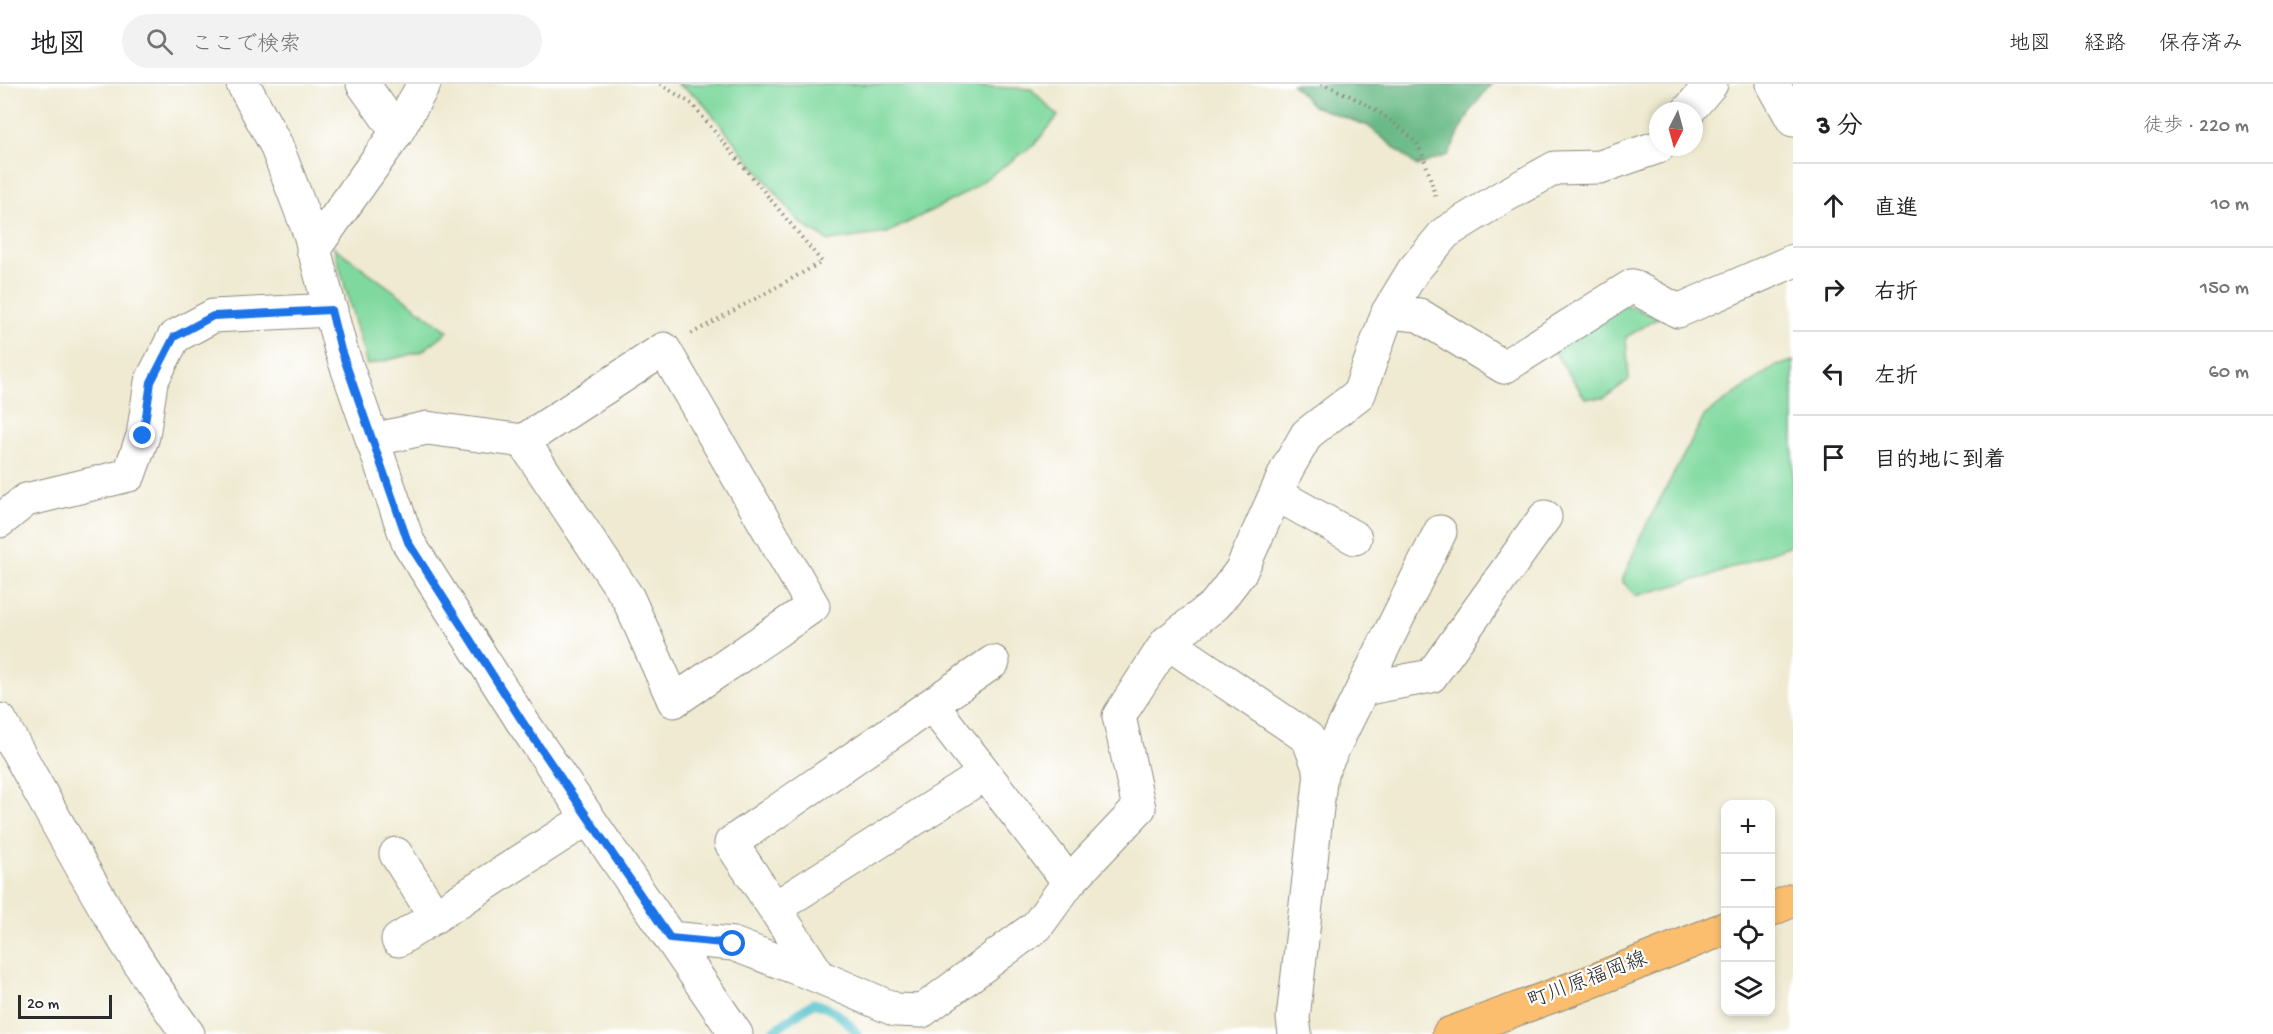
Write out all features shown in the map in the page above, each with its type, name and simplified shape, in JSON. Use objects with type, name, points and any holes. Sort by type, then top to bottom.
[{"type":"main road","points":[[1773,908],[1793,900]]},
{"type":"main road","name":"町川原福岡線","points":[[1449,1034],[1585,984],[1721,930]]},
{"type":"street","points":[[243,84],[276,145],[310,234],[341,350],[408,542],[522,721],[736,1034]]},
{"type":"street","points":[[363,84],[397,132]]},
{"type":"street","points":[[314,250],[397,132],[424,84]]},
{"type":"street","points":[[1696,102],[1711,84]]},
{"type":"street","points":[[1773,84],[1793,120]]},
{"type":"street","points":[[670,938],[733,944],[820,977],[896,1010],[922,1011],[1037,926],[1069,882],[1139,808],[1119,716],[1167,642],[1215,605],[1241,571],[1287,469],[1307,435],[1359,394],[1388,312],[1413,271],[1445,233],[1555,168],[1600,167],[1649,150]]},
{"type":"street","points":[[1388,312],[1419,315],[1503,367],[1632,286],[1678,311],[1793,261]]},
{"type":"street","points":[[0,521],[26,500],[129,475],[143,436],[151,382],[174,337],[213,316],[331,310]]},
{"type":"street","points":[[372,440],[427,428],[523,441],[664,349],[813,606],[674,701],[628,598],[523,441]]},
{"type":"street","points":[[1276,494],[1355,538]]},
{"type":"street","points":[[1362,689],[1431,676],[1545,517]]},
{"type":"street","points":[[1295,1034],[1293,1018],[1321,773],[1440,532]]},
{"type":"street","points":[[1167,642],[1308,738],[1321,773]]},
{"type":"street","points":[[820,977],[731,843],[993,662]]},
{"type":"street","points":[[932,705],[1069,882]]},
{"type":"street","points":[[0,720],[96,893],[155,990],[188,1034]]},
{"type":"street","points":[[775,908],[985,774]]},
{"type":"street","points":[[398,940],[588,818]]},
{"type":"street","points":[[396,854],[435,916]]},
{"type":"path","points":[[660,84],[692,104],[822,262],[664,349]]},
{"type":"path","points":[[1321,84],[1341,90],[1384,116],[1417,144],[1432,183],[1445,233]]},
{"type":"green space","points":[[677,84],[972,84],[972,86],[1031,89],[1058,116],[1034,145],[964,194],[887,233],[829,241],[800,223],[698,97]]},
{"type":"green space","points":[[1292,84],[1491,84],[1471,110],[1448,155],[1417,166],[1368,126],[1313,106]]},
{"type":"green space","points":[[334,247],[448,331],[421,352],[367,365]]},
{"type":"green space","points":[[1619,302],[1658,318],[1626,337],[1629,380],[1604,398],[1585,398],[1553,350]]},
{"type":"green space","points":[[1793,361],[1793,544],[1713,575],[1636,596],[1622,581],[1642,533],[1705,415],[1774,367]]},
{"type":"waterway","points":[[769,1034],[813,1003],[838,1014],[857,1034]]},
{"type":"route","points":[[143,436],[151,382],[174,337],[213,316],[331,310],[341,350],[408,542],[522,721],[670,938],[733,944]]}]
